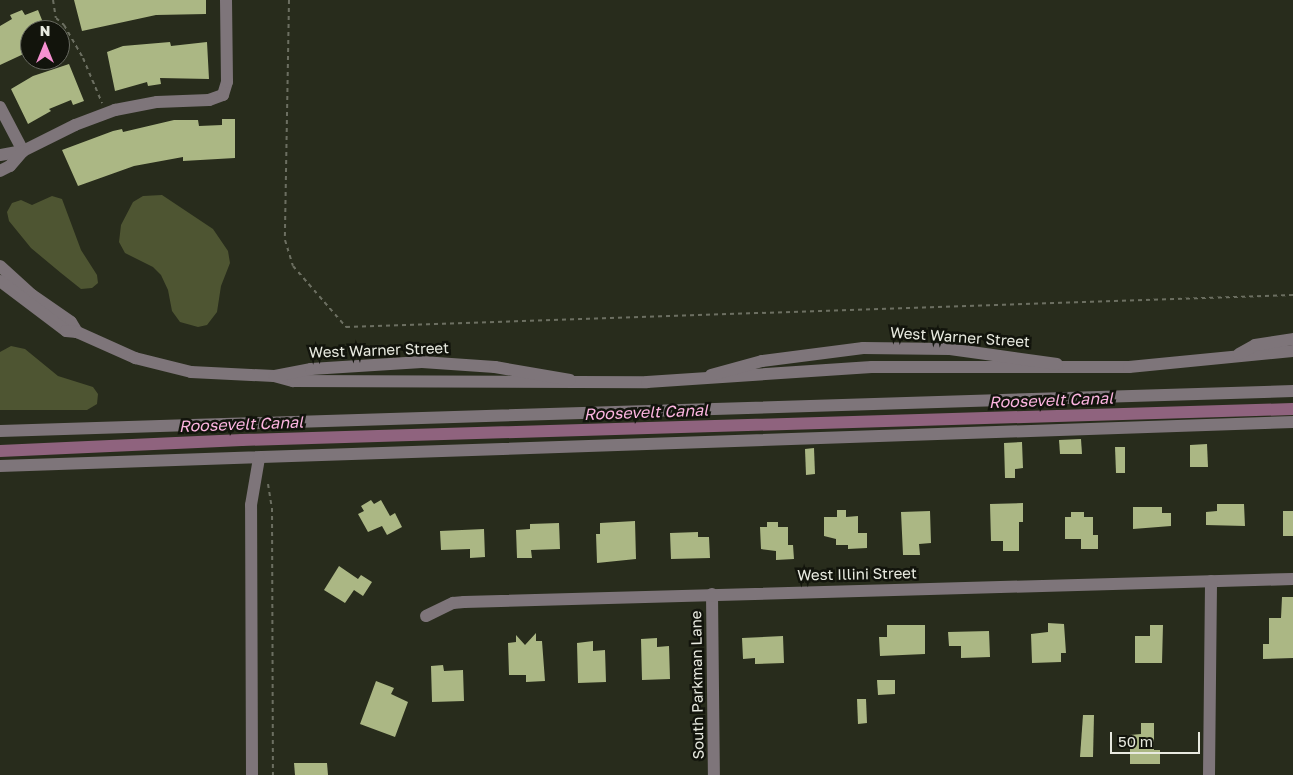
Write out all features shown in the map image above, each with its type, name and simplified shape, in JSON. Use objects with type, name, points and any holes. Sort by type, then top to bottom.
[{"type":"street","points":[[0,155],[23,151],[115,110],[173,100],[209,100],[223,95],[227,82],[226,0]]},
{"type":"street","points":[[0,107],[23,151]]},
{"type":"street","points":[[0,171],[10,166],[23,151]]},
{"type":"street","name":"West Warner Street","points":[[0,266],[32,295],[70,322],[77,332]]},
{"type":"street","name":"West Warner Street","points":[[0,281],[66,331],[77,332],[136,358],[175,369],[226,376],[274,376],[326,382],[648,382],[709,376],[729,378],[872,367],[1040,369],[1062,366],[1129,367],[1239,354],[1293,351]]},
{"type":"street","name":"West Warner Street","points":[[1239,354],[1255,345],[1293,339]]},
{"type":"street","name":"West Warner Street","points":[[709,376],[727,368],[792,356],[878,347],[967,351],[1038,359],[1062,366]]},
{"type":"street","name":"West Warner Street","points":[[274,376],[304,370],[422,362],[520,370],[575,381]]},
{"type":"street","points":[[0,431],[1293,391]]},
{"type":"street","points":[[0,466],[1293,422]]},
{"type":"street","points":[[252,775],[251,505],[259,458]]},
{"type":"street","name":"West Illini Street","points":[[426,616],[453,603],[464,602],[1293,579]]},
{"type":"street","points":[[1210,775],[1211,581]]},
{"type":"street","name":"South Parkman Lane","points":[[712,594],[714,775]]},
{"type":"path","points":[[53,0],[56,18],[64,25],[83,58],[103,105]]},
{"type":"path","points":[[288,0],[286,240],[293,266],[346,327],[1293,295]]},
{"type":"path","points":[[266,480],[271,491],[272,508],[273,775]]},
{"type":"green space","points":[[162,195],[213,229],[228,251],[230,263],[221,286],[217,312],[207,325],[198,327],[180,322],[172,311],[168,290],[161,275],[153,267],[125,253],[119,242],[121,225],[133,202],[143,196]]},
{"type":"green space","points":[[52,196],[62,199],[81,250],[97,275],[98,283],[92,288],[81,289],[61,273],[31,248],[9,221],[7,212],[12,203],[21,200],[32,205]]},
{"type":"green space","points":[[11,346],[25,349],[58,376],[93,387],[98,394],[97,404],[87,410],[0,410],[0,352]]},
{"type":"building","points":[[74,0],[206,0],[206,14],[156,15],[82,31]]},
{"type":"building","points":[[22,10],[25,15],[38,10],[42,20],[20,20],[20,56],[0,65],[0,26],[12,19],[10,15]]},
{"type":"building","points":[[170,42],[171,46],[207,42],[209,79],[160,78],[161,84],[148,86],[147,82],[115,91],[107,52],[123,46]]},
{"type":"building","points":[[70,66],[84,101],[73,105],[71,100],[49,109],[51,111],[28,124],[11,89],[33,76],[51,70],[70,70]]},
{"type":"building","points":[[222,119],[235,119],[235,158],[183,161],[183,157],[134,166],[78,186],[62,150],[122,129],[123,132],[174,120],[198,120],[199,126],[222,125]]},
{"type":"building","points":[[1081,439],[1082,454],[1060,454],[1059,440]]},
{"type":"building","points":[[1022,442],[1023,468],[1015,469],[1015,478],[1005,478],[1004,443]]},
{"type":"building","points":[[1207,444],[1208,467],[1190,467],[1190,445]]},
{"type":"building","points":[[1115,447],[1125,447],[1125,473],[1116,473]]},
{"type":"building","points":[[814,448],[815,474],[806,475],[805,449]]},
{"type":"building","points":[[371,500],[374,504],[381,500],[390,516],[395,513],[402,527],[387,535],[382,526],[368,532],[358,514],[364,511],[361,506]]},
{"type":"building","points":[[1023,503],[1023,522],[1019,522],[1019,551],[1003,551],[1003,541],[991,541],[990,504]]},
{"type":"building","points":[[1217,504],[1244,504],[1245,526],[1206,525],[1206,512],[1217,511]]},
{"type":"building","points":[[1133,507],[1162,507],[1162,513],[1171,513],[1171,526],[1133,529]]},
{"type":"building","points":[[837,510],[846,510],[846,517],[858,516],[858,533],[867,533],[867,548],[848,549],[848,545],[836,545],[836,539],[824,536],[824,517],[837,517]]},
{"type":"building","points":[[930,511],[931,543],[919,544],[920,555],[903,555],[901,512]]},
{"type":"building","points":[[1283,511],[1293,511],[1293,536],[1283,536]]},
{"type":"building","points":[[1071,512],[1084,512],[1084,517],[1093,517],[1093,535],[1098,535],[1098,549],[1081,549],[1081,539],[1065,539],[1065,517],[1071,517]]},
{"type":"building","points":[[635,521],[636,559],[597,563],[596,534],[600,534],[600,523]]},
{"type":"building","points":[[767,522],[778,522],[778,527],[788,527],[788,545],[793,545],[794,559],[776,560],[776,551],[761,549],[760,527],[767,527]]},
{"type":"building","points":[[559,523],[560,549],[531,550],[532,558],[517,558],[516,530],[530,529],[530,524]]},
{"type":"building","points":[[484,529],[485,557],[470,558],[470,549],[441,550],[440,531]]},
{"type":"building","points":[[698,532],[698,537],[709,537],[710,558],[671,559],[670,533]]},
{"type":"building","points":[[339,566],[358,579],[361,575],[372,582],[363,596],[354,590],[345,603],[324,590]]},
{"type":"building","points":[[1282,597],[1293,597],[1293,658],[1263,659],[1263,644],[1269,644],[1269,618],[1281,618]]},
{"type":"building","points":[[1048,623],[1064,624],[1066,653],[1061,653],[1061,662],[1032,663],[1031,634],[1048,632]]},
{"type":"building","points":[[887,625],[925,625],[925,654],[880,656],[879,637],[887,637]]},
{"type":"building","points":[[1150,625],[1163,625],[1162,663],[1135,663],[1135,636],[1150,636]]},
{"type":"building","points":[[989,631],[990,657],[961,658],[961,646],[949,646],[948,632]]},
{"type":"building","points":[[536,633],[536,641],[542,641],[545,681],[526,682],[526,675],[509,675],[508,643],[516,642],[516,635],[525,645]]},
{"type":"building","points":[[783,636],[784,663],[755,664],[755,658],[743,659],[742,638]]},
{"type":"building","points":[[657,638],[657,647],[669,646],[670,679],[642,680],[641,639]]},
{"type":"building","points":[[593,641],[593,651],[605,650],[606,682],[578,683],[577,643]]},
{"type":"building","points":[[443,665],[444,671],[463,670],[464,701],[432,702],[431,666]]},
{"type":"building","points":[[877,680],[895,680],[895,694],[878,695]]},
{"type":"building","points":[[376,681],[394,688],[391,694],[408,702],[395,737],[360,724]]},
{"type":"building","points":[[857,699],[866,699],[867,723],[858,724]]},
{"type":"building","points":[[1083,715],[1094,715],[1093,757],[1080,757]]},
{"type":"building","points":[[1141,723],[1154,723],[1154,750],[1160,750],[1160,764],[1130,764],[1130,735],[1141,734]]},
{"type":"building","points":[[294,763],[327,763],[328,775],[295,775]]},
{"type":"waterway","name":"Roosevelt Canal","points":[[0,451],[242,440],[1293,409]]}]
